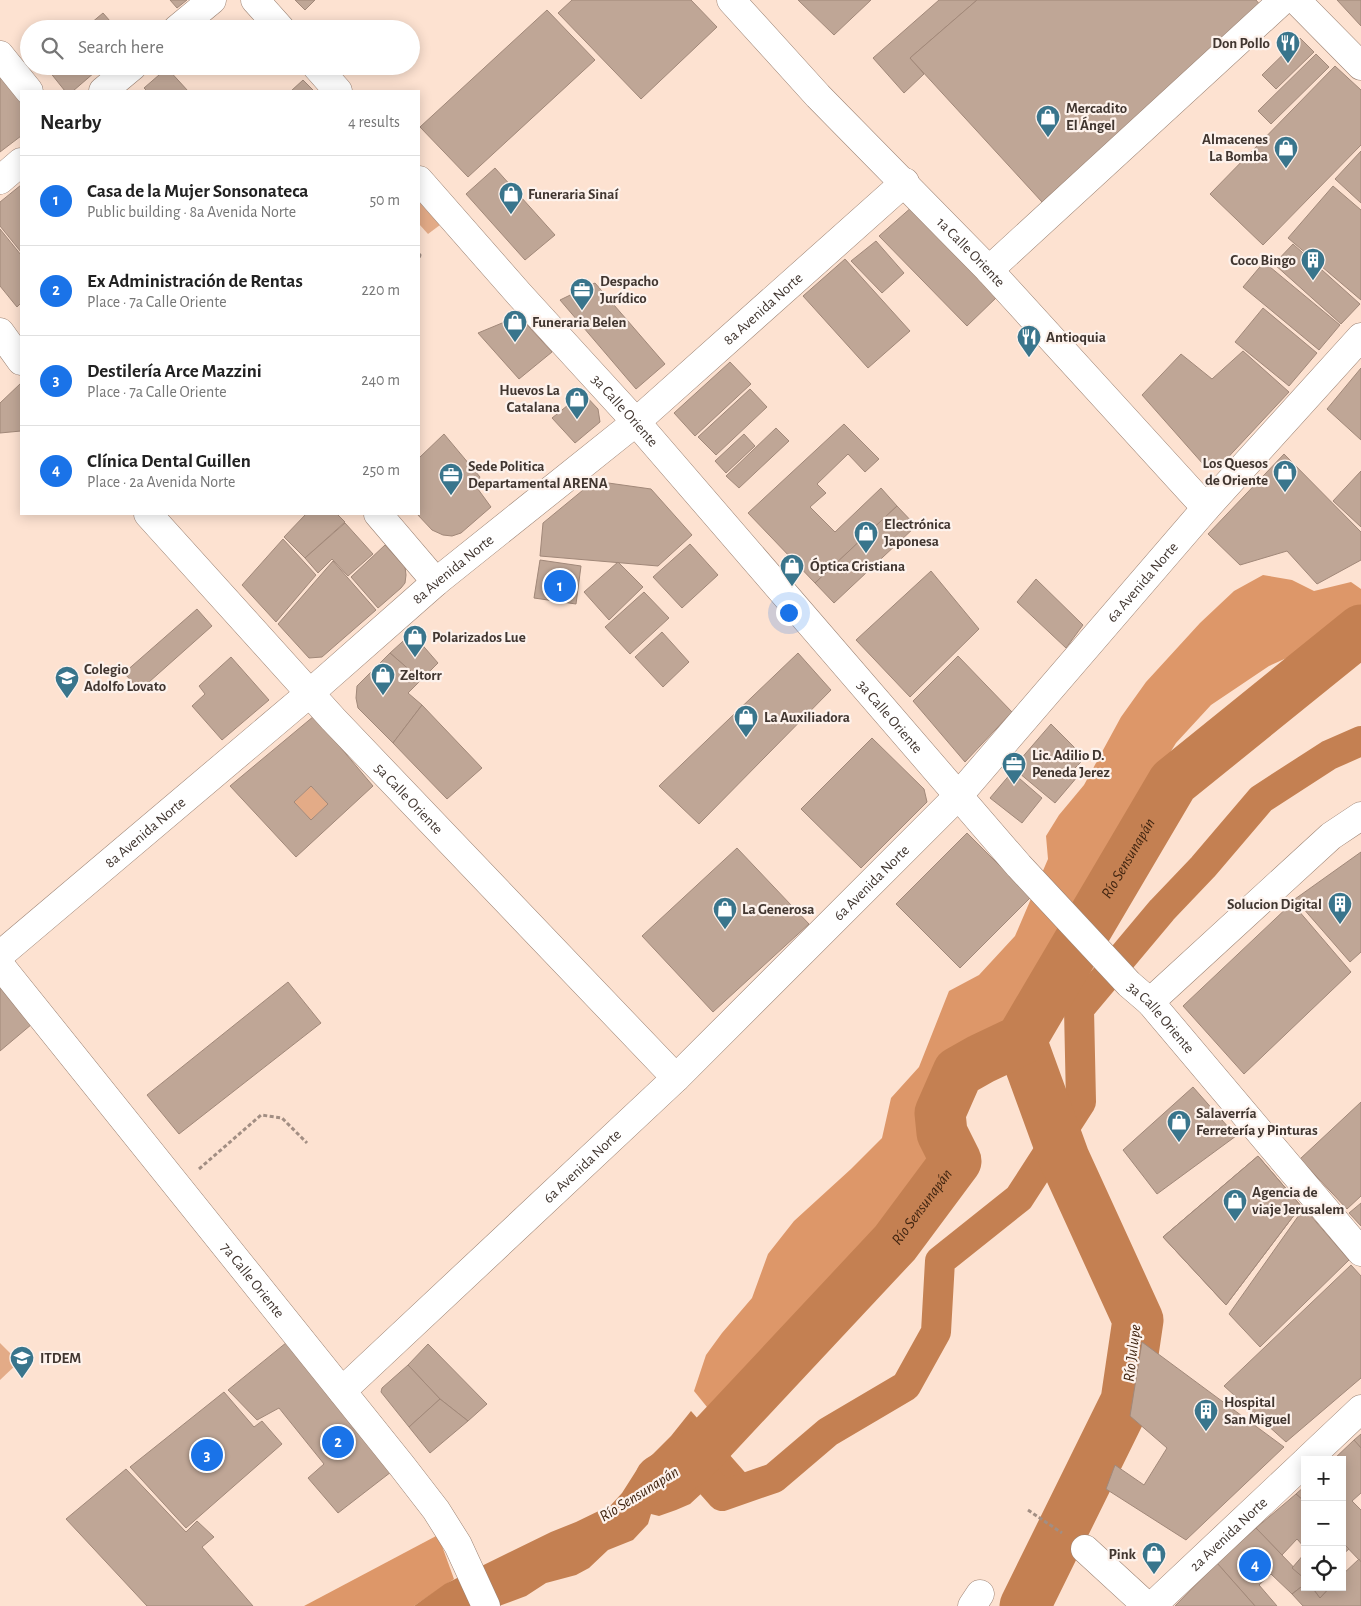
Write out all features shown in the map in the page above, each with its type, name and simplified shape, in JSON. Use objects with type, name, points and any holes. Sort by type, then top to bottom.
[{"type":"street","points":[[188,20],[212,0]]},
{"type":"street","points":[[255,0],[273,20]]},
{"type":"street","name":"1a Calle Oriente","points":[[731,0],[800,77],[905,182],[989,270],[1206,508]]},
{"type":"street","points":[[989,270],[1283,0]]},
{"type":"street","points":[[1296,0],[1361,66]]},
{"type":"street","points":[[0,55],[28,90]]},
{"type":"street","points":[[104,90],[122,75]]},
{"type":"street","points":[[324,75],[337,90]]},
{"type":"street","points":[[0,180],[20,163]]},
{"type":"street","name":"3a Calle Oriente","points":[[420,181],[519,294],[636,422],[959,794],[1019,866],[1129,984],[1150,1002],[1361,1252]]},
{"type":"street","name":"8a Avenida Norte","points":[[0,955],[310,693],[436,582],[636,422],[905,182]]},
{"type":"street","points":[[0,332],[20,359]]},
{"type":"street","name":"6a Avenida Norte","points":[[342,1391],[676,1078],[959,794],[1206,508],[1361,337]]},
{"type":"street","name":"5a Calle Oriente","points":[[149,515],[310,693],[676,1078]]},
{"type":"street","points":[[379,515],[436,582]]},
{"type":"street","points":[[1150,1002],[1331,836],[1361,816]]},
{"type":"street","name":"7a Calle Oriente","points":[[0,965],[436,1510],[458,1545],[486,1606]]},
{"type":"street","name":"2a Avenida Norte","points":[[1311,1456],[1361,1409]]},
{"type":"street","name":"2a Avenida Norte","points":[[1152,1606],[1301,1466]]},
{"type":"street","points":[[1085,1549],[1147,1606]]},
{"type":"path","points":[[178,1187],[261,1114],[282,1118],[307,1143]]},
{"type":"path","points":[[1028,1510],[1035,1514]]},
{"type":"shaded area","points":[[420,203],[440,225],[428,234],[420,225]]},
{"type":"shaded area","points":[[1263,575],[1292,580],[1314,591],[1351,582],[1361,589],[1361,608],[1311,647],[1269,666],[1211,705],[1176,743],[1095,879],[1053,964],[1014,1024],[992,1038],[957,1051],[934,1088],[927,1127],[929,1152],[925,1176],[885,1231],[734,1406],[707,1407],[694,1391],[706,1355],[752,1298],[768,1254],[794,1221],[882,1138],[891,1098],[919,1067],[949,991],[979,975],[1015,936],[1048,859],[1046,836],[1059,815],[1084,785],[1121,717],[1146,682],[1200,623],[1234,591]]},
{"type":"shaded area","points":[[311,786],[328,804],[311,820],[294,802]]},
{"type":"shaded area","points":[[0,1343],[19,1362],[0,1380]]},
{"type":"shaded area","points":[[438,1535],[454,1579],[414,1606],[304,1606]]},
{"type":"water","points":[[691,1411],[750,1478],[703,1492],[690,1504],[676,1510],[659,1516],[651,1514],[648,1524],[633,1540],[608,1550],[589,1568],[576,1575],[546,1583],[526,1596],[499,1606],[414,1606],[445,1584],[611,1505],[622,1493],[636,1471],[671,1436]]},
{"type":"building","points":[[170,0],[187,0],[177,8]]},
{"type":"building","points":[[295,0],[315,0],[305,10]]},
{"type":"building","points":[[572,0],[691,0],[717,27],[641,99],[558,13]]},
{"type":"building","points":[[798,0],[871,0],[834,35]]},
{"type":"building","points":[[939,0],[977,0],[910,58],[924,74],[904,93],[873,58]]},
{"type":"building","name":"Mercadito El Ángel","points":[[977,0],[1256,0],[1261,6],[1042,202],[910,58]]},
{"type":"building","points":[[1337,0],[1361,0],[1361,26]]},
{"type":"building","points":[[547,10],[595,60],[468,177],[420,127]]},
{"type":"building","points":[[103,13],[109,20],[95,20]]},
{"type":"building","name":"Don Pollo","points":[[1300,38],[1314,52],[1276,89],[1262,75]]},
{"type":"building","points":[[1316,54],[1329,67],[1271,124],[1258,111]]},
{"type":"building","name":"Almacenes La Bomba","points":[[1335,66],[1361,90],[1361,145],[1263,245],[1210,194]]},
{"type":"building","points":[[4,74],[20,96],[20,137],[0,152],[0,77]]},
{"type":"building","points":[[52,75],[92,75],[74,90],[64,90]]},
{"type":"building","points":[[159,75],[173,75],[187,90],[146,90],[144,88]]},
{"type":"building","points":[[303,80],[313,90],[292,90]]},
{"type":"building","points":[[1361,151],[1361,203],[1335,179]]},
{"type":"building","name":"Funeraria Sinaí","points":[[495,168],[555,235],[525,260],[466,194]]},
{"type":"building","points":[[20,186],[20,251],[0,226],[0,202]]},
{"type":"building","points":[[1333,186],[1361,210],[1361,300],[1288,238]]},
{"type":"building","points":[[913,206],[998,296],[967,326],[879,236]]},
{"type":"building","points":[[0,229],[20,254],[20,304],[17,307],[0,286]]},
{"type":"building","points":[[876,241],[904,273],[882,293],[851,261]]},
{"type":"building","name":"Coco Bingo","points":[[1293,244],[1360,304],[1341,324],[1274,264]]},
{"type":"building","points":[[845,259],[910,331],[868,368],[803,296]]},
{"type":"building","points":[[1264,262],[1340,325],[1319,350],[1243,287]]},
{"type":"building","points":[[595,283],[665,364],[636,389],[560,300]]},
{"type":"building","points":[[1263,308],[1317,353],[1289,386],[1235,342]]},
{"type":"building","name":"Funeraria Belen","points":[[519,316],[552,352],[519,379],[478,333]]},
{"type":"building","points":[[1243,351],[1289,392],[1220,466],[1203,464],[1142,395],[1181,354],[1212,379]]},
{"type":"building","points":[[730,362],[751,384],[695,436],[674,413]]},
{"type":"building","points":[[1361,368],[1361,440],[1327,409]]},
{"type":"building","points":[[20,384],[20,431],[0,433],[0,403]]},
{"type":"building","points":[[750,389],[767,407],[716,455],[698,437]]},
{"type":"building","name":"Huevos La Catalana","points":[[583,393],[598,409],[600,422],[575,443],[552,418]]},
{"type":"building","points":[[844,424],[879,459],[865,472],[848,454],[817,484],[826,493],[810,507],[835,532],[881,488],[897,506],[815,583],[748,513]]},
{"type":"building","points":[[776,428],[789,441],[739,488],[726,476]]},
{"type":"building","name":"Sede Politica Departamental ARENA","points":[[444,434],[480,477],[475,485],[491,507],[461,533],[452,536],[443,535],[432,530],[418,515],[420,515],[420,457]]},
{"type":"building","points":[[744,434],[755,446],[726,473],[715,461]]},
{"type":"building","name":"Los Quesos de Oriente","points":[[1284,454],[1361,532],[1361,560],[1317,584],[1287,551],[1240,565],[1208,534]]},
{"type":"building","points":[[1361,471],[1361,527],[1333,501]]},
{"type":"building","points":[[594,481],[651,489],[692,535],[658,566],[540,556],[543,523]]},
{"type":"building","name":"Electrónica Japonesa","points":[[897,506],[916,526],[834,603],[815,583]]},
{"type":"building","points":[[305,515],[338,515],[345,522],[305,558],[284,537]]},
{"type":"building","points":[[345,523],[373,554],[348,576],[332,559],[318,573],[305,558]]},
{"type":"building","points":[[283,539],[316,575],[276,622],[242,585]]},
{"type":"building","points":[[690,544],[718,575],[682,608],[653,577]]},
{"type":"building","points":[[385,545],[405,567],[406,575],[405,583],[401,588],[378,608],[351,577]]},
{"type":"building","points":[[540,560],[581,566],[576,604],[534,598]]},
{"type":"building","points":[[333,561],[376,610],[322,657],[309,658],[278,624]]},
{"type":"building","points":[[618,562],[643,587],[609,620],[584,592]]},
{"type":"building","points":[[931,571],[979,629],[910,697],[856,640]]},
{"type":"building","points":[[1036,579],[1083,625],[1066,648],[1017,602]]},
{"type":"building","points":[[644,592],[669,618],[630,654],[605,627]]},
{"type":"building","points":[[197,609],[212,626],[140,690],[124,673]]},
{"type":"building","points":[[662,632],[689,662],[663,687],[635,657]]},
{"type":"building","name":"Polarizados Lue","points":[[412,633],[438,663],[421,680],[390,653]]},
{"type":"building","name":"Zeltorr","points":[[390,653],[421,680],[408,693],[422,705],[393,743],[358,708],[356,698],[357,686]]},
{"type":"building","name":"La Auxiliadora","points":[[798,653],[831,690],[699,824],[659,786]]},
{"type":"building","points":[[958,656],[1012,712],[965,762],[913,701]]},
{"type":"building","points":[[231,657],[269,700],[222,740],[192,706],[205,694],[199,686]]},
{"type":"building","points":[[422,705],[482,768],[447,799],[393,743]]},
{"type":"building","points":[[314,716],[373,786],[296,857],[230,786]],"holes":[[[311,786],[328,804],[311,820],[294,802]]]},
{"type":"building","points":[[1051,724],[1085,758],[1073,770],[1078,776],[1055,803],[1013,768]]},
{"type":"building","points":[[872,738],[924,789],[927,802],[861,868],[801,809]]},
{"type":"building","name":"Lic. Adilio D. Peneda Jerez","points":[[1012,772],[1042,798],[1022,823],[990,798]]},
{"type":"building","points":[[967,833],[1031,897],[960,968],[896,904]]},
{"type":"building","name":"La Generosa","points":[[737,848],[809,924],[713,1012],[642,936]]},
{"type":"building","name":"Solucion Digital","points":[[1361,852],[1361,952],[1350,962],[1295,899]]},
{"type":"building","points":[[1292,903],[1351,972],[1244,1074],[1183,1006]]},
{"type":"building","points":[[6,982],[38,1019],[0,1051],[0,987]]},
{"type":"building","points":[[288,982],[321,1023],[179,1134],[147,1095]]},
{"type":"building","name":"Salaverría Ferretería y Pinturas","points":[[1193,1087],[1236,1136],[1157,1194],[1123,1150]]},
{"type":"building","points":[[1361,1102],[1361,1196],[1347,1209],[1300,1159]]},
{"type":"building","name":"Agencia de viaje Jerusalem","points":[[1258,1156],[1301,1206],[1226,1305],[1163,1237]]},
{"type":"building","name":"Agencia de viaje Jerusalem","points":[[1258,1156],[1301,1206],[1226,1305],[1163,1237]]},
{"type":"building","points":[[1361,1203],[1361,1226],[1349,1213]]},
{"type":"building","points":[[1304,1208],[1349,1260],[1260,1347],[1229,1314]]},
{"type":"building","points":[[1351,1265],[1361,1276],[1361,1378],[1286,1442],[1224,1386]]},
{"type":"building","points":[[292,1338],[391,1472],[338,1513],[308,1478],[324,1464],[279,1408],[257,1420],[228,1390]]},
{"type":"building","name":"Hospital San Miguel","points":[[1142,1342],[1284,1447],[1186,1540],[1106,1489],[1115,1465],[1144,1485],[1167,1448],[1130,1416]]},
{"type":"building","points":[[428,1344],[487,1404],[468,1421],[440,1399],[408,1365]]},
{"type":"building","points":[[408,1365],[440,1399],[409,1427],[381,1392],[382,1388]]},
{"type":"building","points":[[224,1392],[254,1427],[262,1421],[282,1444],[186,1528],[130,1467]]},
{"type":"building","points":[[440,1399],[468,1421],[430,1453],[409,1427]]},
{"type":"building","points":[[1361,1434],[1361,1448],[1354,1440]]},
{"type":"building","points":[[1354,1440],[1361,1448],[1361,1493],[1352,1501],[1361,1510],[1361,1562],[1346,1546],[1346,1456],[1337,1456]]},
{"type":"building","points":[[126,1469],[186,1532],[197,1521],[214,1537],[202,1547],[253,1606],[147,1606],[66,1519]]},
{"type":"building","points":[[1301,1490],[1301,1498],[1296,1494]]},
{"type":"building","points":[[1296,1494],[1301,1498],[1301,1544],[1297,1539],[1282,1555],[1256,1528]]},
{"type":"building","points":[[1256,1528],[1301,1575],[1301,1587],[1292,1594],[1271,1574],[1259,1585],[1277,1606],[1255,1606],[1217,1563]]},
{"type":"building","points":[[1301,1558],[1301,1576],[1292,1568]]},
{"type":"building","points":[[1359,1559],[1361,1562],[1361,1606],[1303,1606],[1292,1594],[1301,1587],[1301,1591],[1315,1591],[1320,1598],[1326,1591],[1346,1591],[1346,1571]]},
{"type":"building","points":[[1217,1563],[1255,1606],[1175,1606]]},
{"type":"building","points":[[1315,1591],[1326,1591],[1320,1598]]},
{"type":"waterway","name":"Río Sensunapán","points":[[660,1480],[691,1461],[895,1243],[956,1161],[942,1133],[940,1113],[958,1072],[1021,1040],[1173,782],[1361,630]]},
{"type":"waterway","points":[[691,1461],[722,1496],[774,1478],[828,1432],[906,1386],[936,1332],[940,1261],[1019,1198],[1081,1102],[1079,1009],[1162,910],[1203,867],[1261,799],[1329,755],[1361,741]]},
{"type":"waterway","name":"Río Julupe","points":[[1021,1040],[1064,1158],[1138,1320],[1126,1401],[1025,1606]]},
{"type":"place","name":"Don Pollo","points":[[1288,64]]},
{"type":"place","name":"Mercadito El Ángel","points":[[1048,138]]},
{"type":"place","name":"Almacenes La Bomba","points":[[1286,169]]},
{"type":"place","name":"Funeraria Sinaí","points":[[511,215]]},
{"type":"place","name":"Coco Bingo","points":[[1313,281]]},
{"type":"place","name":"Despacho Jurídico","points":[[582,311]]},
{"type":"place","name":"Funeraria Belen","points":[[515,343]]},
{"type":"place","name":"Antioquia","points":[[1029,358]]},
{"type":"place","name":"Huevos La Catalana","points":[[577,420]]},
{"type":"place","name":"Los Quesos de Oriente","points":[[1285,493]]},
{"type":"place","name":"Sede Politica Departamental ARENA","points":[[451,496]]},
{"type":"place","name":"Electrónica Japonesa","points":[[866,554]]},
{"type":"place","name":"Casa de la Mujer Sonsonateca","points":[[560,586]]},
{"type":"place","name":"Óptica Cristiana","points":[[792,587]]},
{"type":"place","name":"Polarizados Lue","points":[[415,658]]},
{"type":"place","name":"Zeltorr","points":[[383,696]]},
{"type":"place","name":"Colegio Adolfo Lovato","points":[[67,699]]},
{"type":"place","name":"La Auxiliadora","points":[[746,738]]},
{"type":"place","name":"Lic. Adilio D. Peneda Jerez","points":[[1014,785]]},
{"type":"place","name":"Solucion Digital","points":[[1340,925]]},
{"type":"place","name":"La Generosa","points":[[725,930]]},
{"type":"place","name":"Salaverría Ferretería y Pinturas","points":[[1179,1143]]},
{"type":"place","name":"Agencia de viaje Jerusalem","points":[[1235,1222]]},
{"type":"place","name":"ITDEM","points":[[22,1379]]},
{"type":"place","name":"Hospital San Miguel","points":[[1206,1432]]},
{"type":"place","name":"Ex Administración de Rentas","points":[[338,1442]]},
{"type":"place","name":"Destilería Arce Mazzini","points":[[207,1455]]},
{"type":"place","name":"Clínica Dental Guillen","points":[[1255,1565]]},
{"type":"place","name":"Pink","points":[[1154,1575]]}]
